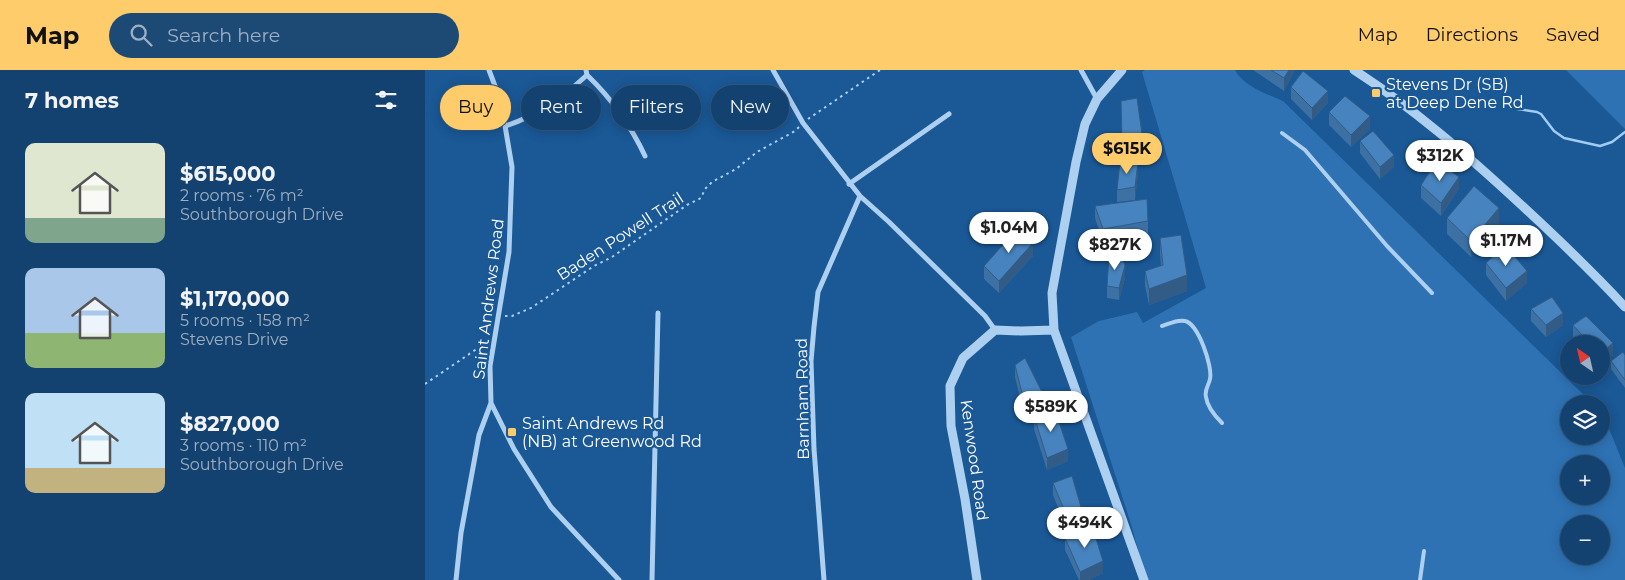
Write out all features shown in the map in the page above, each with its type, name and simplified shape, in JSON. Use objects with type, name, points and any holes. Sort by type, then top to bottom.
[{"type":"street","name":"Saint Andrews Road","points":[[489,70],[495,85]]},
{"type":"street","points":[[773,70],[803,123],[849,184],[937,268],[985,316],[995,330],[1054,330]]},
{"type":"street","points":[[1081,70],[1097,99]]},
{"type":"street","points":[[1122,70],[1097,99],[1085,124],[1052,293],[1054,330],[1144,580]]},
{"type":"street","points":[[1354,70],[1383,88],[1473,160],[1585,264],[1625,307]]},
{"type":"street","points":[[511,123],[547,108],[570,91],[587,72],[608,96],[635,135],[645,156]]},
{"type":"street","points":[[849,184],[949,114]]},
{"type":"street","name":"Saint Andrews Road","points":[[506,130],[512,167],[511,228],[491,366],[491,403],[514,449],[551,507],[619,580]]},
{"type":"street","name":"Barnham Road","points":[[824,580],[814,449],[811,361],[814,327],[818,292],[860,196]]},
{"type":"street","points":[[652,580],[657,313]]},
{"type":"street","name":"Kenwood Road","points":[[977,580],[951,426],[950,386],[963,358],[995,330]]},
{"type":"street","points":[[456,580],[461,534],[477,444],[491,403]]},
{"type":"lane","points":[[1282,133],[1305,150],[1387,246],[1432,293]]},
{"type":"lane","points":[[1162,326],[1184,320],[1195,329],[1210,368],[1206,398],[1222,423]]},
{"type":"lane","points":[[1420,580],[1424,551]]},
{"type":"path","name":"Baden Powell Trail","points":[[498,316],[513,316],[531,308],[594,266],[612,257],[687,205],[701,198],[705,189],[712,182],[736,170],[757,152],[795,131],[803,123],[880,70]]},
{"type":"path","points":[[425,384],[483,344],[487,337]]},
{"type":"shaded area","points":[[1145,70],[1235,70],[1249,85],[1283,101],[1560,372],[1560,385],[1574,385],[1584,395],[1560,395],[1560,445],[1610,445],[1610,431],[1625,468],[1625,580],[1146,580],[1131,524],[1071,337],[1099,321],[1137,312],[1143,323],[1206,288],[1142,72]]},
{"type":"shaded area","points":[[1566,70],[1625,70],[1625,129]]},
{"type":"building","points":[[1271,70],[1289,70],[1284,78]]},
{"type":"building","points":[[1303,71],[1328,91],[1312,108],[1291,87]]},
{"type":"building","points":[[1345,96],[1370,116],[1351,135],[1329,112]]},
{"type":"building","points":[[1137,98],[1142,134],[1122,140],[1121,101]]},
{"type":"building","points":[[1373,131],[1394,155],[1380,167],[1360,141]]},
{"type":"building","points":[[1437,161],[1459,177],[1441,203],[1421,185]]},
{"type":"building","points":[[1120,162],[1138,162],[1135,187],[1117,190]]},
{"type":"building","points":[[1474,186],[1499,208],[1471,241],[1447,218]]},
{"type":"building","points":[[1147,199],[1148,221],[1103,229],[1095,206]]},
{"type":"building","points":[[1018,228],[1033,243],[999,281],[984,266]]},
{"type":"building","points":[[1181,235],[1187,275],[1149,289],[1145,271],[1163,265],[1160,238]]},
{"type":"building","points":[[1505,245],[1527,271],[1506,288],[1486,263]]},
{"type":"building","points":[[1120,254],[1125,265],[1119,288],[1107,286],[1109,256]]},
{"type":"building","points":[[1552,297],[1563,313],[1546,325],[1531,309]]},
{"type":"building","points":[[1586,316],[1605,335],[1582,335],[1573,325]]},
{"type":"building","points":[[1623,352],[1625,355],[1625,380],[1611,361]]},
{"type":"building","points":[[1025,358],[1043,394],[1025,405],[1015,365]]},
{"type":"building","points":[[1054,407],[1068,449],[1047,458],[1034,416]]},
{"type":"building","points":[[1072,476],[1081,507],[1066,514],[1053,483]]},
{"type":"building","points":[[1092,526],[1103,561],[1080,572],[1065,538]]},
{"type":"waterway","points":[[1517,109],[1541,114],[1554,131],[1564,138],[1600,146],[1612,142],[1625,132]]},
{"type":"place","name":"Stevens Dr (SB) at Deep Dene Rd","points":[[1376,93]]},
{"type":"place","name":"Saint Andrews Rd (NB) at Greenwood Rd","points":[[512,432]]}]
